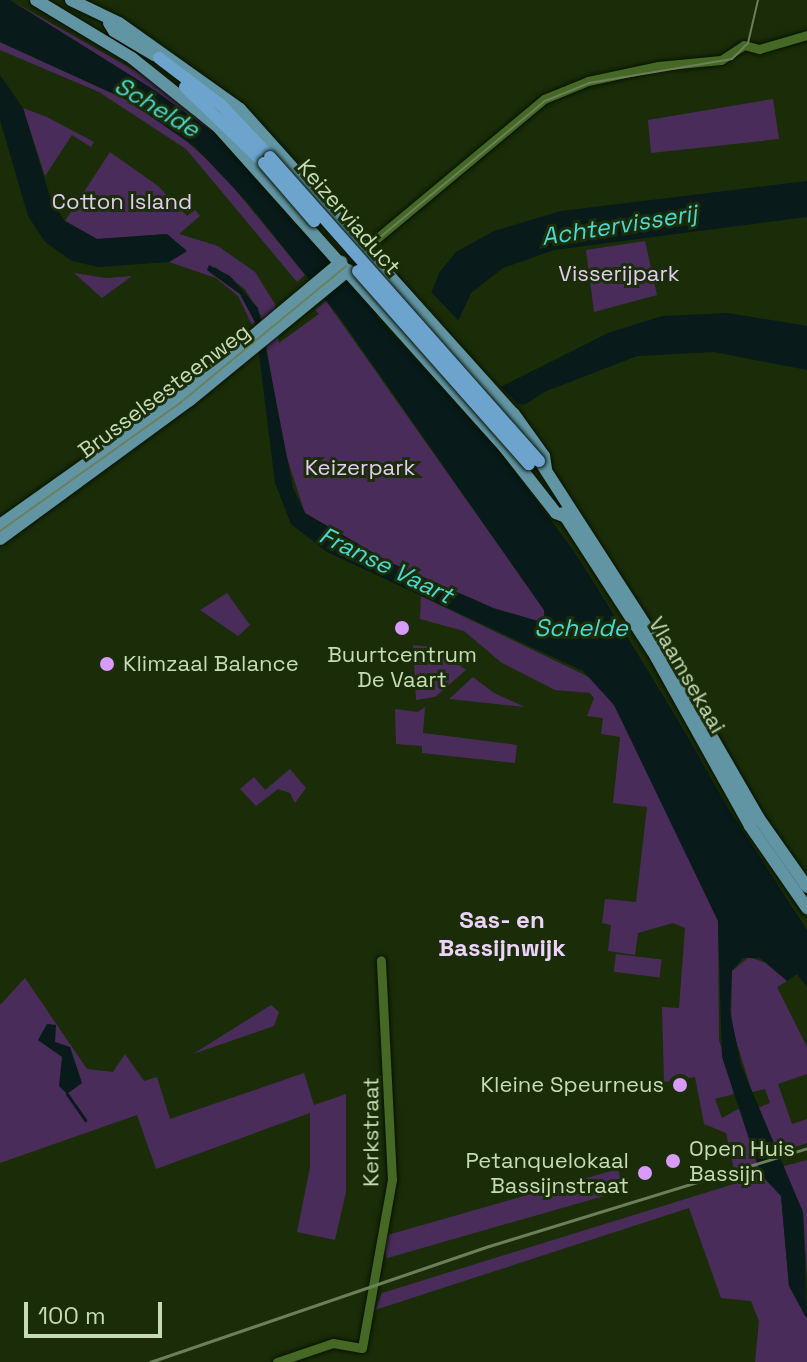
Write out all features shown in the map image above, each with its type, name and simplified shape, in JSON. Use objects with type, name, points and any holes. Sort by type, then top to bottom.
[{"type":"highway","name":"Keizerviaduct","points":[[159,58],[221,105],[540,462]]},
{"type":"highway","points":[[185,87],[267,160]]},
{"type":"main road","points":[[36,0],[132,58],[218,127],[378,311],[505,448],[556,513],[566,517]]},
{"type":"main road","points":[[71,0],[109,23],[119,23],[210,83],[240,109],[362,250],[514,414],[540,462]]},
{"type":"main road","name":"Keizerviaduct","points":[[109,23],[114,31],[159,58]]},
{"type":"main road","points":[[132,58],[141,58],[185,87]]},
{"type":"main road","name":"Brusselsesteenweg","points":[[0,539],[342,269]]},
{"type":"main road","name":"Brusselsesteenweg","points":[[0,525],[179,398],[255,339]]},
{"type":"main road","name":"Vlaamsekaai","points":[[540,462],[566,517],[656,657],[779,869],[807,908]]},
{"type":"main road","name":"Vlaamsekaai","points":[[540,462],[664,654],[758,817],[807,887]]},
{"type":"street","points":[[362,250],[544,99],[628,73],[725,59],[744,45],[759,49],[807,35]]},
{"type":"street","name":"Kerkstraat","points":[[277,1362],[333,1343],[362,1348],[392,1180],[381,960]]},
{"type":"green space","points":[[10,0],[143,75],[170,93],[228,143],[154,90]]},
{"type":"green space","points":[[0,42],[127,100],[175,131],[220,171],[305,275],[297,282],[186,149],[99,92],[0,50]]},
{"type":"green space","points":[[773,99],[779,139],[651,153],[648,120]]},
{"type":"green space","points":[[23,108],[94,142],[91,147],[72,135],[45,176]]},
{"type":"green space","name":"Keizerpark","points":[[110,152],[158,186],[187,216],[195,210],[200,216],[179,234],[218,246],[255,272],[275,304],[279,343],[319,314],[315,310],[326,301],[544,610],[545,624],[493,608],[389,562],[305,513],[284,449],[261,316],[245,289],[215,267],[209,272],[240,294],[255,322],[252,325],[238,296],[216,278],[169,262],[186,252],[167,234],[97,239],[65,221]]},
{"type":"green space","name":"Visserijpark","points":[[645,241],[657,295],[594,312],[586,250]]},
{"type":"green space","points":[[74,273],[106,278],[132,276],[102,298]]},
{"type":"green space","points":[[227,593],[250,625],[238,636],[200,610]]},
{"type":"green space","points":[[421,596],[593,679],[614,705],[659,792],[718,921],[719,1040],[734,1094],[715,1099],[722,1118],[740,1108],[761,1174],[781,1196],[789,1286],[807,1319],[807,1362],[755,1362],[759,1321],[751,1301],[721,1298],[689,1208],[375,1310],[382,1293],[737,1183],[726,1133],[704,1124],[695,1077],[664,1082],[662,1007],[679,1008],[685,928],[673,923],[638,933],[635,955],[608,951],[611,925],[602,923],[605,899],[636,902],[647,807],[613,803],[620,737],[601,734],[603,718],[587,716],[594,698],[590,693],[555,690],[502,663],[464,631],[420,619]]},
{"type":"green space","points":[[413,645],[432,647],[466,670],[435,697],[416,700]]},
{"type":"green space","points":[[473,677],[494,693],[525,707],[449,699]]},
{"type":"green space","points":[[425,707],[423,733],[517,745],[515,763],[422,753],[422,746],[396,744],[395,709],[418,712]]},
{"type":"green space","points":[[290,769],[306,788],[295,803],[290,793],[278,789],[256,806],[240,789],[254,777],[265,790]]},
{"type":"green space","points":[[616,954],[662,960],[659,977],[614,972]]},
{"type":"green space","points":[[749,957],[772,965],[787,981],[777,987],[807,1047],[807,1074],[778,1084],[792,1124],[807,1119],[807,1143],[775,1154],[758,1108],[770,1103],[765,1089],[752,1092],[731,1024],[732,971]]},
{"type":"green space","points":[[25,978],[87,1069],[113,1072],[125,1054],[144,1081],[157,1077],[170,1119],[304,1073],[314,1105],[346,1094],[346,1192],[335,1240],[297,1232],[310,1167],[310,1113],[156,1169],[137,1115],[0,1163],[0,1005]]},
{"type":"green space","points":[[271,1005],[279,1012],[274,1026],[193,1054]]},
{"type":"green space","points":[[807,1160],[807,1276],[803,1212],[781,1167]]},
{"type":"green space","points":[[618,1169],[624,1190],[387,1258],[381,1237]]},
{"type":"water","name":"Schelde","points":[[0,0],[10,0],[154,90],[228,143],[400,341],[415,335],[439,273],[456,252],[494,231],[561,211],[807,181],[807,217],[554,250],[503,268],[471,293],[432,378],[461,407],[608,333],[662,316],[728,313],[807,326],[807,370],[714,352],[637,356],[544,392],[484,432],[563,535],[637,648],[728,808],[807,930],[807,987],[797,974],[787,981],[760,958],[743,958],[732,971],[730,1011],[741,1065],[803,1212],[807,1319],[789,1286],[781,1196],[761,1175],[722,1057],[718,921],[614,705],[583,671],[327,552],[291,524],[275,483],[255,322],[240,294],[207,270],[209,265],[230,276],[258,308],[293,488],[305,513],[389,562],[493,608],[545,623],[544,610],[340,318],[248,203],[195,147],[127,100],[0,42]]},
{"type":"water","points":[[0,75],[23,108],[52,203],[65,221],[97,239],[167,234],[187,251],[169,262],[98,267],[72,261],[45,242],[28,216],[0,120]]},
{"type":"water","points":[[47,1024],[56,1025],[55,1042],[70,1047],[82,1083],[67,1094],[59,1086],[62,1057],[38,1040]]},
{"type":"pier","points":[[430,291],[459,321],[437,377],[461,402],[497,383],[518,404],[532,405],[490,433],[566,533],[640,645],[772,874],[579,558],[500,452],[375,315],[415,327]]},
{"type":"waterway","points":[[67,1094],[85,1120]]},
{"type":"tram line","points":[[361,253],[545,101],[589,83],[732,59],[748,43],[758,0]]},
{"type":"tram line","points":[[0,531],[180,403],[346,266]]},
{"type":"railway","points":[[150,1362],[489,1246],[807,1148]]},
{"type":"place","name":"Buurtcentrum De Vaart","points":[[402,628]]},
{"type":"place","name":"Klimzaal Balance","points":[[107,664]]},
{"type":"place","name":"Kleine Speurneus","points":[[680,1085]]},
{"type":"place","name":"Open Huis Bassijn","points":[[673,1161]]},
{"type":"place","name":"Petanquelokaal Bassijnstraat","points":[[645,1173]]},
{"type":"district","name":"Sas- en Bassijnwijk","points":[[502,934]]},
{"type":"park label","name":"Cotton Island","points":[[122,202]]},
{"type":"water label","name":"Achtervisserij","points":[[619,225]]},
{"type":"water label","name":"Franse Vaart","points":[[386,565]]}]
